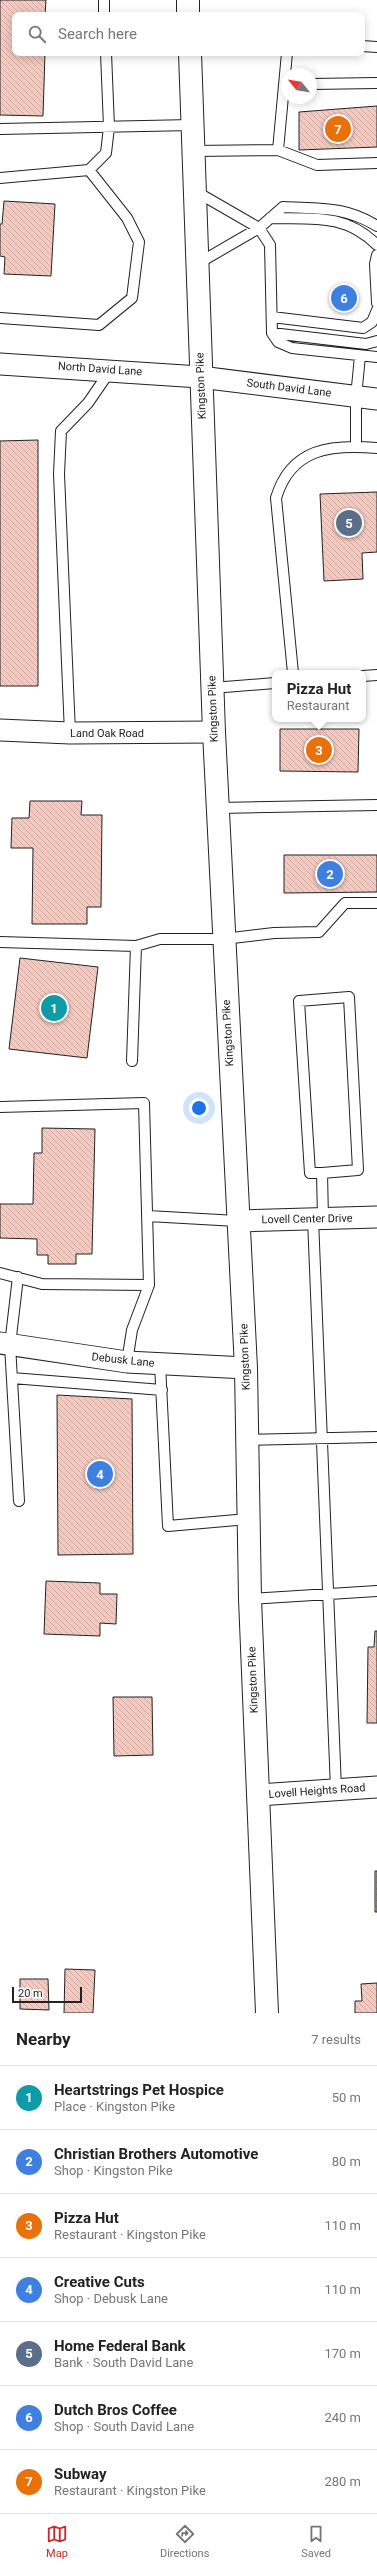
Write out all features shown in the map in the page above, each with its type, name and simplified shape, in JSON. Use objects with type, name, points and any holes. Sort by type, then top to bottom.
[{"type":"main road","points":[[188,0],[188,12]]},
{"type":"main road","name":"Kingston Pike","points":[[190,56],[200,377],[212,688],[246,1368],[246,1440],[250,1599],[267,2013]]},
{"type":"street","name":"North David Lane","points":[[0,364],[112,369],[200,377]]},
{"type":"street","name":"South David Lane","points":[[200,377],[377,399]]},
{"type":"street","name":"Land Oak Road","points":[[0,730],[70,733],[214,732]]},
{"type":"street","name":"Lovell Center Drive","points":[[238,1221],[377,1217]]},
{"type":"street","name":"Debusk Lane","points":[[5,1344],[127,1362],[246,1368]]},
{"type":"street","name":"Lovell Heights Road","points":[[258,1795],[377,1787]]},
{"type":"lane","points":[[104,0],[104,12]]},
{"type":"lane","points":[[365,46],[377,47]]},
{"type":"lane","points":[[0,178],[89,170],[106,154],[109,126],[106,56]]},
{"type":"lane","points":[[287,56],[287,68]]},
{"type":"lane","points":[[317,84],[377,83]]},
{"type":"lane","points":[[278,150],[284,104]]},
{"type":"lane","points":[[0,129],[192,125]]},
{"type":"lane","points":[[193,151],[278,150],[317,165],[377,163]]},
{"type":"lane","points":[[0,318],[99,325],[132,298],[139,242],[127,218],[89,170]]},
{"type":"lane","points":[[194,191],[259,228],[270,245],[272,333],[278,342],[292,348],[377,357]]},
{"type":"lane","points":[[197,264],[259,228],[283,207],[340,210],[359,215],[377,226]]},
{"type":"lane","points":[[270,218],[340,221],[366,234],[377,245]]},
{"type":"lane","points":[[377,255],[375,264],[377,303]]},
{"type":"lane","points":[[272,317],[362,328],[372,322],[377,310]]},
{"type":"lane","points":[[272,333],[366,344],[377,341]]},
{"type":"lane","points":[[356,447],[356,397],[360,356]]},
{"type":"lane","points":[[70,733],[59,474],[61,431],[88,403],[112,369]]},
{"type":"lane","points":[[293,670],[276,498],[280,485],[288,472],[311,453],[325,449],[356,447],[377,448]]},
{"type":"lane","points":[[366,676],[377,675]]},
{"type":"lane","points":[[212,688],[272,683]]},
{"type":"lane","points":[[218,808],[377,805]]},
{"type":"lane","points":[[0,942],[136,946],[160,939],[224,939],[274,933],[319,932],[345,903],[377,903]]},
{"type":"lane","points":[[132,1061],[136,946]]},
{"type":"lane","points":[[349,997],[358,1170],[322,1173],[310,1173],[300,1001],[349,997]]},
{"type":"lane","points":[[0,1107],[144,1103],[149,1285],[132,1330],[127,1362]]},
{"type":"lane","points":[[322,1173],[318,1219],[321,1439],[336,1789]]},
{"type":"lane","points":[[148,1216],[238,1221]]},
{"type":"lane","points":[[0,1273],[42,1284],[149,1285]]},
{"type":"lane","points":[[18,1277],[5,1344],[12,1378],[19,1501]]},
{"type":"lane","points":[[160,1364],[168,1526],[248,1519]]},
{"type":"lane","points":[[12,1378],[162,1390]]},
{"type":"lane","points":[[246,1440],[377,1437]]},
{"type":"lane","points":[[250,1599],[377,1591]]},
{"type":"building","points":[[0,0],[46,0],[45,12],[12,12],[12,56],[45,56],[43,116],[0,115]]},
{"type":"building","points":[[377,106],[377,147],[299,150],[299,112]]},
{"type":"building","points":[[4,201],[55,204],[51,276],[4,274],[5,257],[0,256],[0,224],[2,224]]},
{"type":"building","points":[[38,440],[38,686],[0,686],[0,441]]},
{"type":"building","points":[[377,492],[377,552],[362,553],[363,579],[324,581],[320,494]]},
{"type":"building","points":[[280,729],[359,729],[358,772],[280,771]]},
{"type":"building","points":[[30,801],[82,801],[81,815],[102,815],[101,907],[87,907],[87,924],[32,924],[33,848],[11,848],[12,818],[29,818]]},
{"type":"building","points":[[284,855],[377,855],[377,892],[284,893]]},
{"type":"building","points":[[20,958],[98,967],[87,1058],[9,1049]]},
{"type":"building","points":[[42,1128],[95,1129],[92,1254],[76,1254],[76,1264],[48,1264],[48,1255],[37,1255],[37,1239],[0,1238],[0,1204],[33,1204],[34,1153],[42,1153]]},
{"type":"building","points":[[57,1395],[132,1399],[133,1554],[58,1555]]},
{"type":"building","points":[[46,1581],[100,1583],[100,1594],[117,1594],[116,1624],[100,1623],[100,1636],[44,1634]]},
{"type":"building","points":[[375,1631],[377,1631],[377,1723],[367,1723],[368,1647],[374,1647]]},
{"type":"building","points":[[113,1697],[152,1697],[153,1755],[114,1756]]},
{"type":"building","points":[[375,1871],[377,1871],[377,1912],[375,1912]]},
{"type":"building","points":[[65,1969],[95,1970],[93,2013],[64,2013]]},
{"type":"building","points":[[20,1979],[48,1979],[49,2010],[20,2009]]},
{"type":"building","points":[[377,1983],[377,2013],[355,2013],[355,2001],[362,2001],[361,1984]]},
{"type":"place","name":"Subway","points":[[338,129]]},
{"type":"place","name":"Dutch Bros Coffee","points":[[344,298]]},
{"type":"place","name":"Home Federal Bank","points":[[349,523]]},
{"type":"place","name":"Pizza Hut","points":[[319,750]]},
{"type":"place","name":"Christian Brothers Automotive","points":[[330,874]]},
{"type":"place","name":"Heartstrings Pet Hospice","points":[[54,1008]]},
{"type":"place","name":"Creative Cuts","points":[[100,1474]]}]
